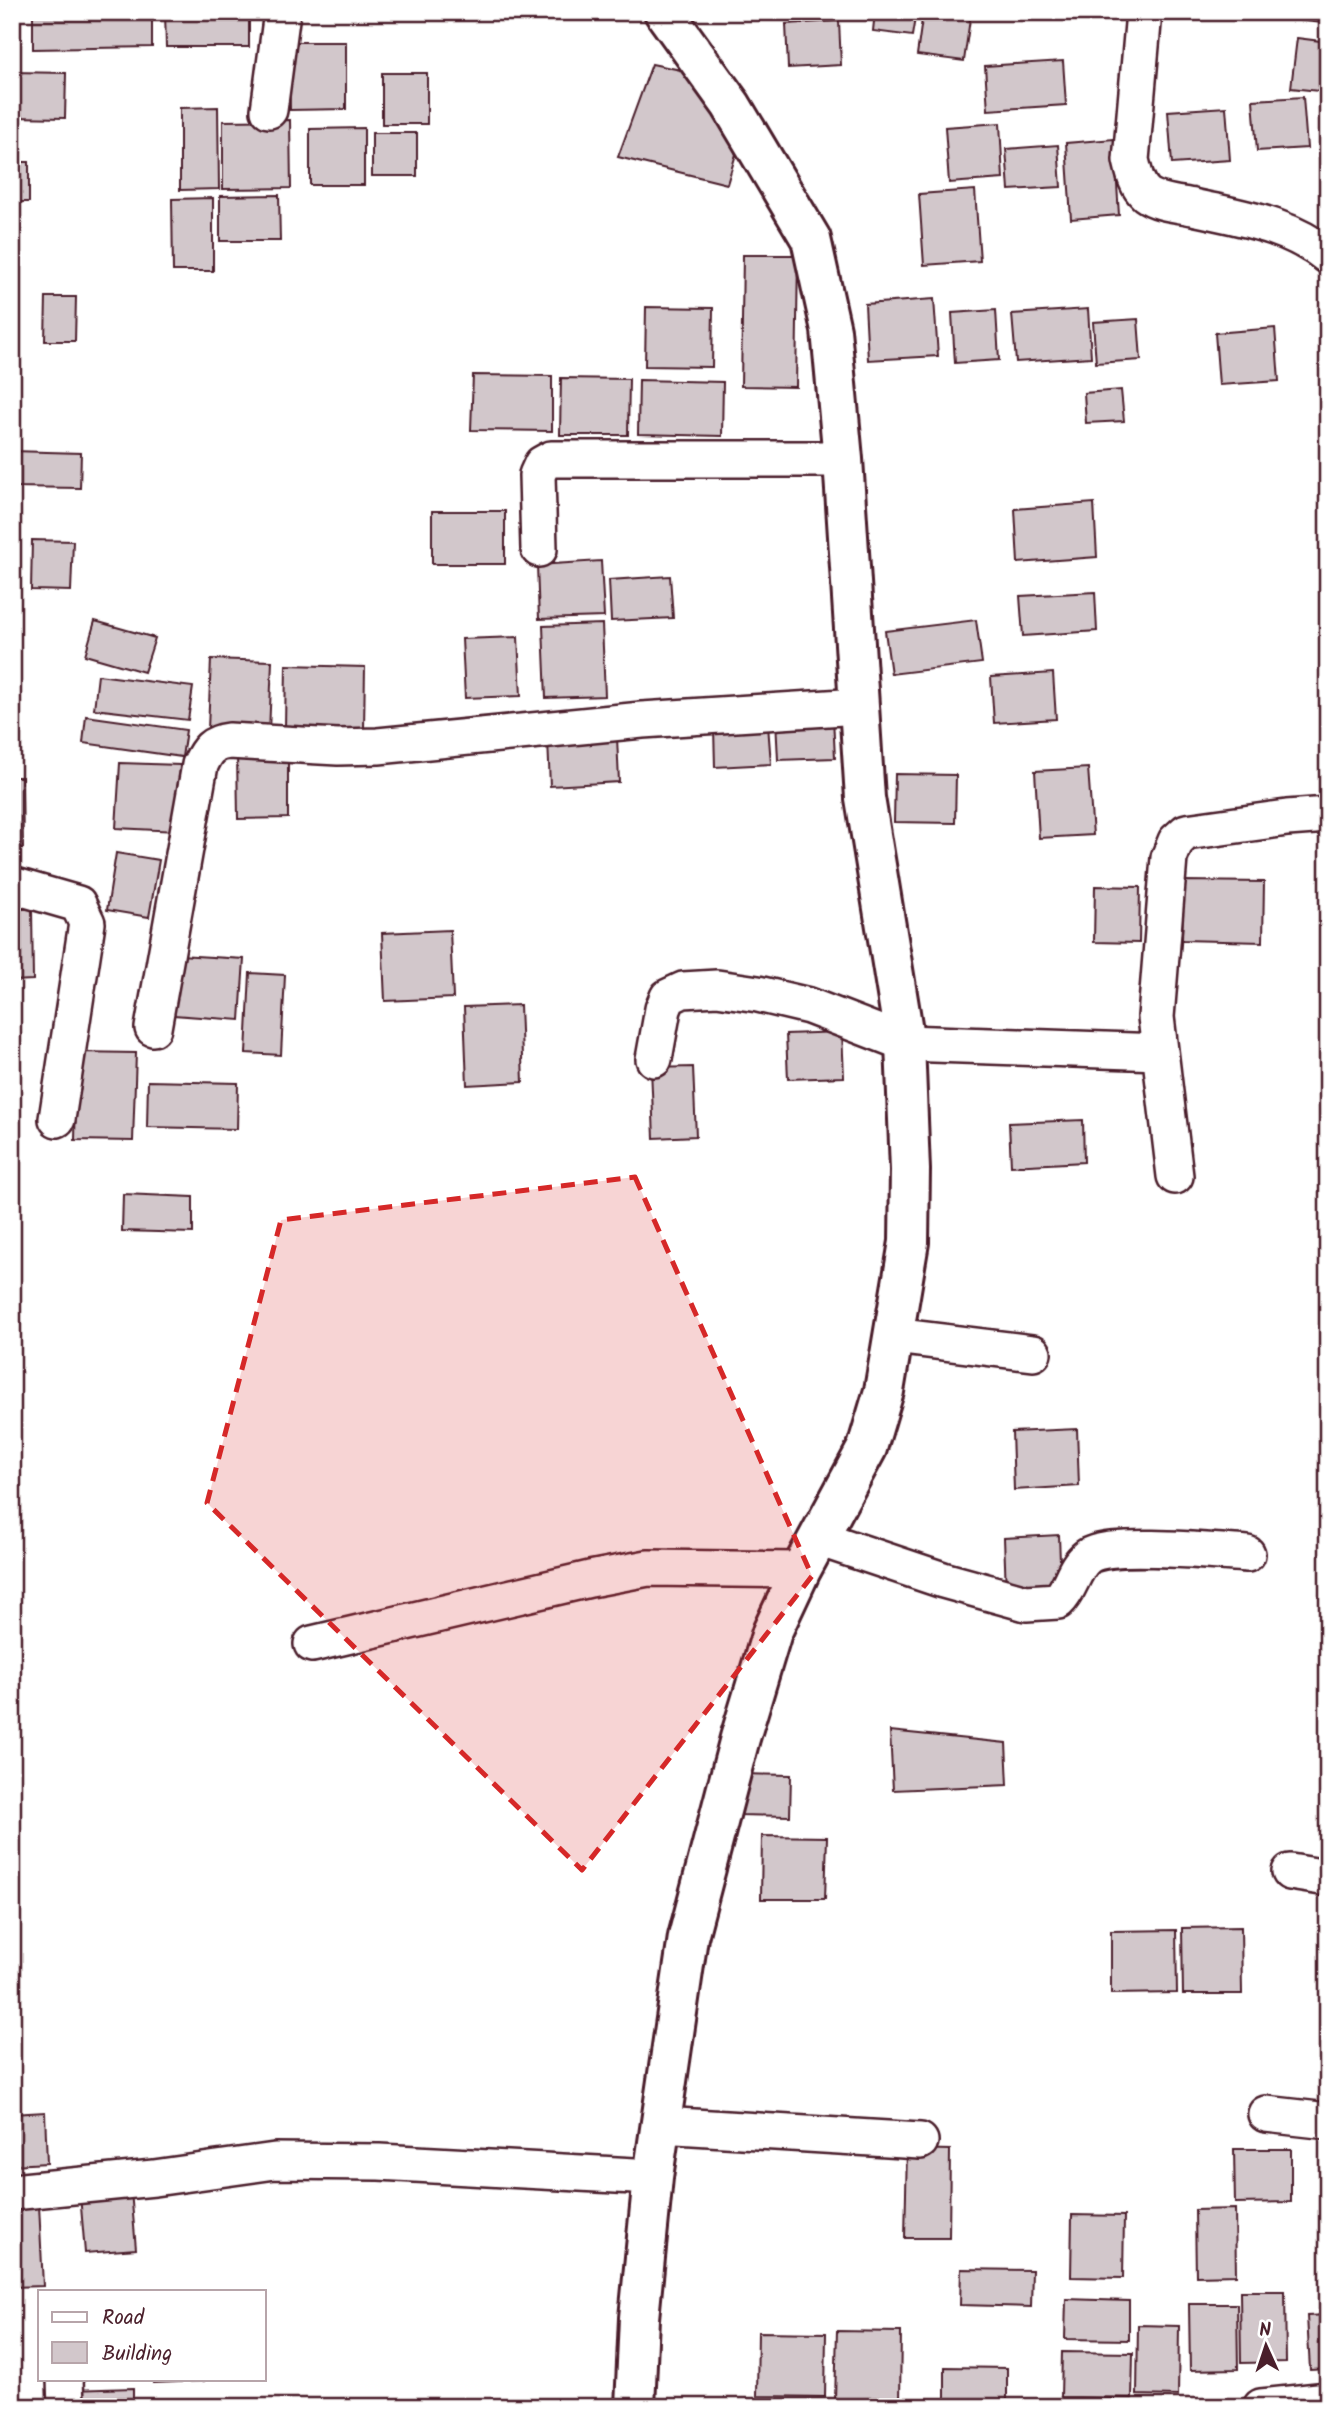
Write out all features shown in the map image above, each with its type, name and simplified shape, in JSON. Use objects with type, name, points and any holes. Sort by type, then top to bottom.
[{"type":"street","points":[[270,110],[282,12]]},
{"type":"street","points":[[635,2407],[639,2318],[653,2177],[692,1924],[740,1738],[772,1632],[867,1448],[884,1391],[909,1242],[910,1170],[905,1043],[865,798],[843,460],[831,330],[811,239],[731,105],[664,12]]},
{"type":"street","points":[[1144,12],[1131,160],[1135,179],[1147,194],[1164,201],[1265,224],[1305,238],[1328,256]]},
{"type":"street","points":[[538,549],[537,475],[542,464],[551,459],[843,460]]},
{"type":"street","points":[[153,1028],[200,765],[206,753],[216,743],[229,741],[338,747],[378,746],[642,720],[859,706]]},
{"type":"street","points":[[1175,1176],[1156,1017],[1169,858],[1176,841],[1186,832],[1209,827],[1328,815]]},
{"type":"street","points":[[12,885],[78,904],[87,923],[57,1119]]},
{"type":"street","points":[[654,1059],[663,1009],[668,997],[683,990],[717,988],[809,1006],[905,1043],[1160,1052]]},
{"type":"street","points":[[894,1336],[1034,1353]]},
{"type":"street","points":[[312,1644],[648,1568],[810,1554],[943,1580],[1026,1603],[1058,1601],[1067,1592],[1078,1568],[1088,1556],[1101,1550],[1247,1554]]},
{"type":"street","points":[[1290,1871],[1328,1878]]},
{"type":"street","points":[[1266,2114],[1328,2121]]},
{"type":"street","points":[[661,2125],[920,2141]]},
{"type":"street","points":[[12,2192],[154,2178],[275,2161],[379,2162],[653,2177]]},
{"type":"street","points":[[65,2380],[66,2407]]},
{"type":"street","points":[[1261,2407],[1328,2400]]},
{"type":"highlighted area","points":[[635,1177],[812,1576],[582,1870],[207,1503],[281,1220]]},
{"type":"building","points":[[12,12],[20,12],[20,35],[12,35]]},
{"type":"building","points":[[33,12],[152,12],[152,47],[33,49]]},
{"type":"building","points":[[165,12],[249,12],[249,47],[166,47]]},
{"type":"building","points":[[875,12],[916,12],[912,36],[873,31]]},
{"type":"building","points":[[923,12],[971,12],[964,61],[917,55]]},
{"type":"building","points":[[1275,12],[1322,12],[1321,23],[1274,17]]},
{"type":"building","points":[[839,21],[841,65],[788,68],[786,24]]},
{"type":"building","points":[[1297,38],[1328,42],[1328,92],[1291,88]]},
{"type":"building","points":[[289,42],[346,42],[346,109],[290,110]]},
{"type":"building","points":[[1063,61],[1066,105],[988,110],[985,66]]},
{"type":"building","points":[[652,64],[690,72],[723,126],[736,154],[727,184],[618,157]]},
{"type":"building","points":[[12,72],[66,73],[65,118],[12,117]]},
{"type":"building","points":[[382,73],[427,73],[427,124],[382,124]]},
{"type":"building","points":[[1303,97],[1307,148],[1257,151],[1253,100]]},
{"type":"building","points":[[218,107],[219,189],[180,190],[180,108]]},
{"type":"building","points":[[1226,107],[1230,160],[1172,164],[1168,111]]},
{"type":"building","points":[[290,120],[291,188],[223,189],[223,121]]},
{"type":"building","points":[[1000,123],[1003,179],[949,183],[945,127]]},
{"type":"building","points":[[364,128],[364,185],[310,185],[310,129]]},
{"type":"building","points":[[372,133],[417,133],[417,176],[372,176]]},
{"type":"building","points":[[1114,139],[1119,215],[1071,219],[1066,143]]},
{"type":"building","points":[[1058,145],[1061,187],[1009,190],[1006,149]]},
{"type":"building","points":[[12,162],[29,162],[29,202],[12,202]]},
{"type":"building","points":[[975,190],[980,261],[924,265],[919,194]]},
{"type":"building","points":[[279,195],[280,241],[220,241],[220,196]]},
{"type":"building","points":[[213,198],[213,271],[173,271],[172,199]]},
{"type":"building","points":[[743,255],[798,255],[796,387],[741,386]]},
{"type":"building","points":[[46,297],[76,297],[75,341],[45,341]]},
{"type":"building","points":[[934,299],[938,356],[868,360],[865,304]]},
{"type":"building","points":[[646,307],[713,308],[712,367],[645,366]]},
{"type":"building","points":[[1088,309],[1091,357],[1016,362],[1012,314]]},
{"type":"building","points":[[996,310],[999,360],[955,363],[952,313]]},
{"type":"building","points":[[1138,319],[1141,360],[1096,363],[1093,322]]},
{"type":"building","points":[[1275,328],[1279,381],[1219,385],[1215,333]]},
{"type":"building","points":[[473,375],[552,376],[552,431],[471,430]]},
{"type":"building","points":[[561,378],[629,379],[628,435],[560,435]]},
{"type":"building","points":[[639,380],[723,382],[722,436],[638,434]]},
{"type":"building","points":[[1121,390],[1124,421],[1086,423],[1084,393]]},
{"type":"building","points":[[12,451],[81,453],[80,488],[12,487]]},
{"type":"building","points":[[1094,503],[1097,557],[1018,563],[1015,509]]},
{"type":"building","points":[[432,511],[505,511],[505,564],[432,564]]},
{"type":"building","points":[[32,540],[73,541],[71,591],[31,590]]},
{"type":"building","points":[[601,561],[604,617],[539,619],[537,565]]},
{"type":"building","points":[[670,576],[673,618],[611,621],[609,580]]},
{"type":"building","points":[[1095,592],[1097,631],[1023,636],[1020,596]]},
{"type":"building","points":[[976,620],[982,663],[891,674],[885,631]]},
{"type":"building","points":[[95,621],[155,638],[144,672],[85,655]]},
{"type":"building","points":[[602,624],[605,696],[546,698],[543,626]]},
{"type":"building","points":[[518,637],[521,696],[465,698],[462,639]]},
{"type":"building","points":[[211,659],[272,661],[269,732],[208,729]]},
{"type":"building","points":[[286,665],[365,667],[364,729],[285,728]]},
{"type":"building","points":[[1053,673],[1056,719],[994,723],[991,677]]},
{"type":"building","points":[[98,675],[193,687],[188,720],[94,709]]},
{"type":"building","points":[[86,716],[186,730],[182,757],[83,743]]},
{"type":"building","points":[[833,718],[835,758],[778,760],[776,720]]},
{"type":"building","points":[[768,725],[771,764],[715,767],[714,727]]},
{"type":"building","points":[[617,737],[619,782],[550,786],[548,740]]},
{"type":"building","points":[[288,751],[288,818],[238,819],[237,752]]},
{"type":"building","points":[[120,763],[180,765],[177,831],[116,828]]},
{"type":"building","points":[[1088,768],[1093,835],[1039,838],[1035,771]]},
{"type":"building","points":[[895,774],[956,775],[955,823],[894,822]]},
{"type":"building","points":[[12,777],[22,777],[23,848],[12,848]]},
{"type":"building","points":[[116,853],[159,860],[149,917],[107,910]]},
{"type":"building","points":[[1184,881],[1264,882],[1263,942],[1182,940]]},
{"type":"building","points":[[1095,886],[1140,887],[1139,943],[1094,942]]},
{"type":"building","points":[[12,909],[32,909],[33,980],[12,981]]},
{"type":"building","points":[[450,930],[453,998],[385,1001],[382,933]]},
{"type":"building","points":[[179,955],[244,959],[240,1020],[174,1015]]},
{"type":"building","points":[[250,973],[285,975],[281,1055],[246,1053]]},
{"type":"building","points":[[520,1005],[523,1082],[467,1085],[464,1007]]},
{"type":"building","points":[[842,1032],[844,1077],[788,1079],[786,1034]]},
{"type":"building","points":[[12,1034],[20,1034],[19,1082],[12,1082]]},
{"type":"building","points":[[77,1052],[136,1053],[133,1141],[75,1140]]},
{"type":"building","points":[[693,1067],[696,1136],[654,1138],[651,1068]]},
{"type":"building","points":[[148,1081],[238,1083],[237,1129],[147,1127]]},
{"type":"building","points":[[1083,1120],[1084,1162],[1011,1166],[1009,1123]]},
{"type":"building","points":[[123,1194],[193,1197],[193,1233],[122,1231]]},
{"type":"building","points":[[1077,1429],[1079,1486],[1014,1490],[1012,1432]]},
{"type":"building","points":[[1059,1535],[1061,1589],[1006,1591],[1004,1538]]},
{"type":"building","points":[[890,1731],[1006,1743],[1008,1785],[893,1790]]},
{"type":"building","points":[[740,1774],[791,1775],[790,1816],[739,1815]]},
{"type":"building","points":[[762,1836],[827,1837],[825,1899],[761,1899]]},
{"type":"building","points":[[1241,1927],[1242,1994],[1183,1994],[1182,1928]]},
{"type":"building","points":[[1176,1930],[1177,1993],[1111,1994],[1111,1931]]},
{"type":"building","points":[[1322,2031],[1328,2031],[1328,2107],[1322,2107]]},
{"type":"building","points":[[45,2112],[47,2163],[12,2165],[12,2114]]},
{"type":"building","points":[[907,2149],[950,2150],[949,2238],[905,2238]]},
{"type":"building","points":[[1234,2149],[1291,2149],[1291,2202],[1235,2203]]},
{"type":"building","points":[[131,2191],[136,2249],[85,2253],[80,2195]]},
{"type":"building","points":[[39,2205],[43,2286],[12,2287],[12,2206]]},
{"type":"building","points":[[1235,2209],[1236,2275],[1196,2276],[1195,2210]]},
{"type":"building","points":[[1072,2215],[1124,2216],[1123,2278],[1071,2277]]},
{"type":"building","points":[[961,2269],[1032,2270],[1031,2307],[960,2305]]},
{"type":"building","points":[[1240,2291],[1285,2291],[1286,2362],[1241,2363]]},
{"type":"building","points":[[1066,2299],[1129,2301],[1129,2340],[1065,2339]]},
{"type":"building","points":[[1189,2304],[1237,2304],[1238,2369],[1190,2370]]},
{"type":"building","points":[[1328,2315],[1328,2369],[1310,2370],[1307,2316]]},
{"type":"building","points":[[1138,2325],[1179,2326],[1178,2396],[1137,2395]]},
{"type":"building","points":[[837,2331],[901,2332],[900,2401],[835,2399]]},
{"type":"building","points":[[758,2332],[826,2333],[825,2397],[757,2396]]},
{"type":"building","points":[[1062,2352],[1133,2353],[1132,2398],[1061,2397]]},
{"type":"building","points":[[945,2367],[1007,2368],[1007,2407],[945,2407]]},
{"type":"building","points":[[153,2380],[204,2380],[204,2381],[153,2383]]},
{"type":"building","points":[[133,2388],[133,2407],[72,2407],[71,2390]]}]
